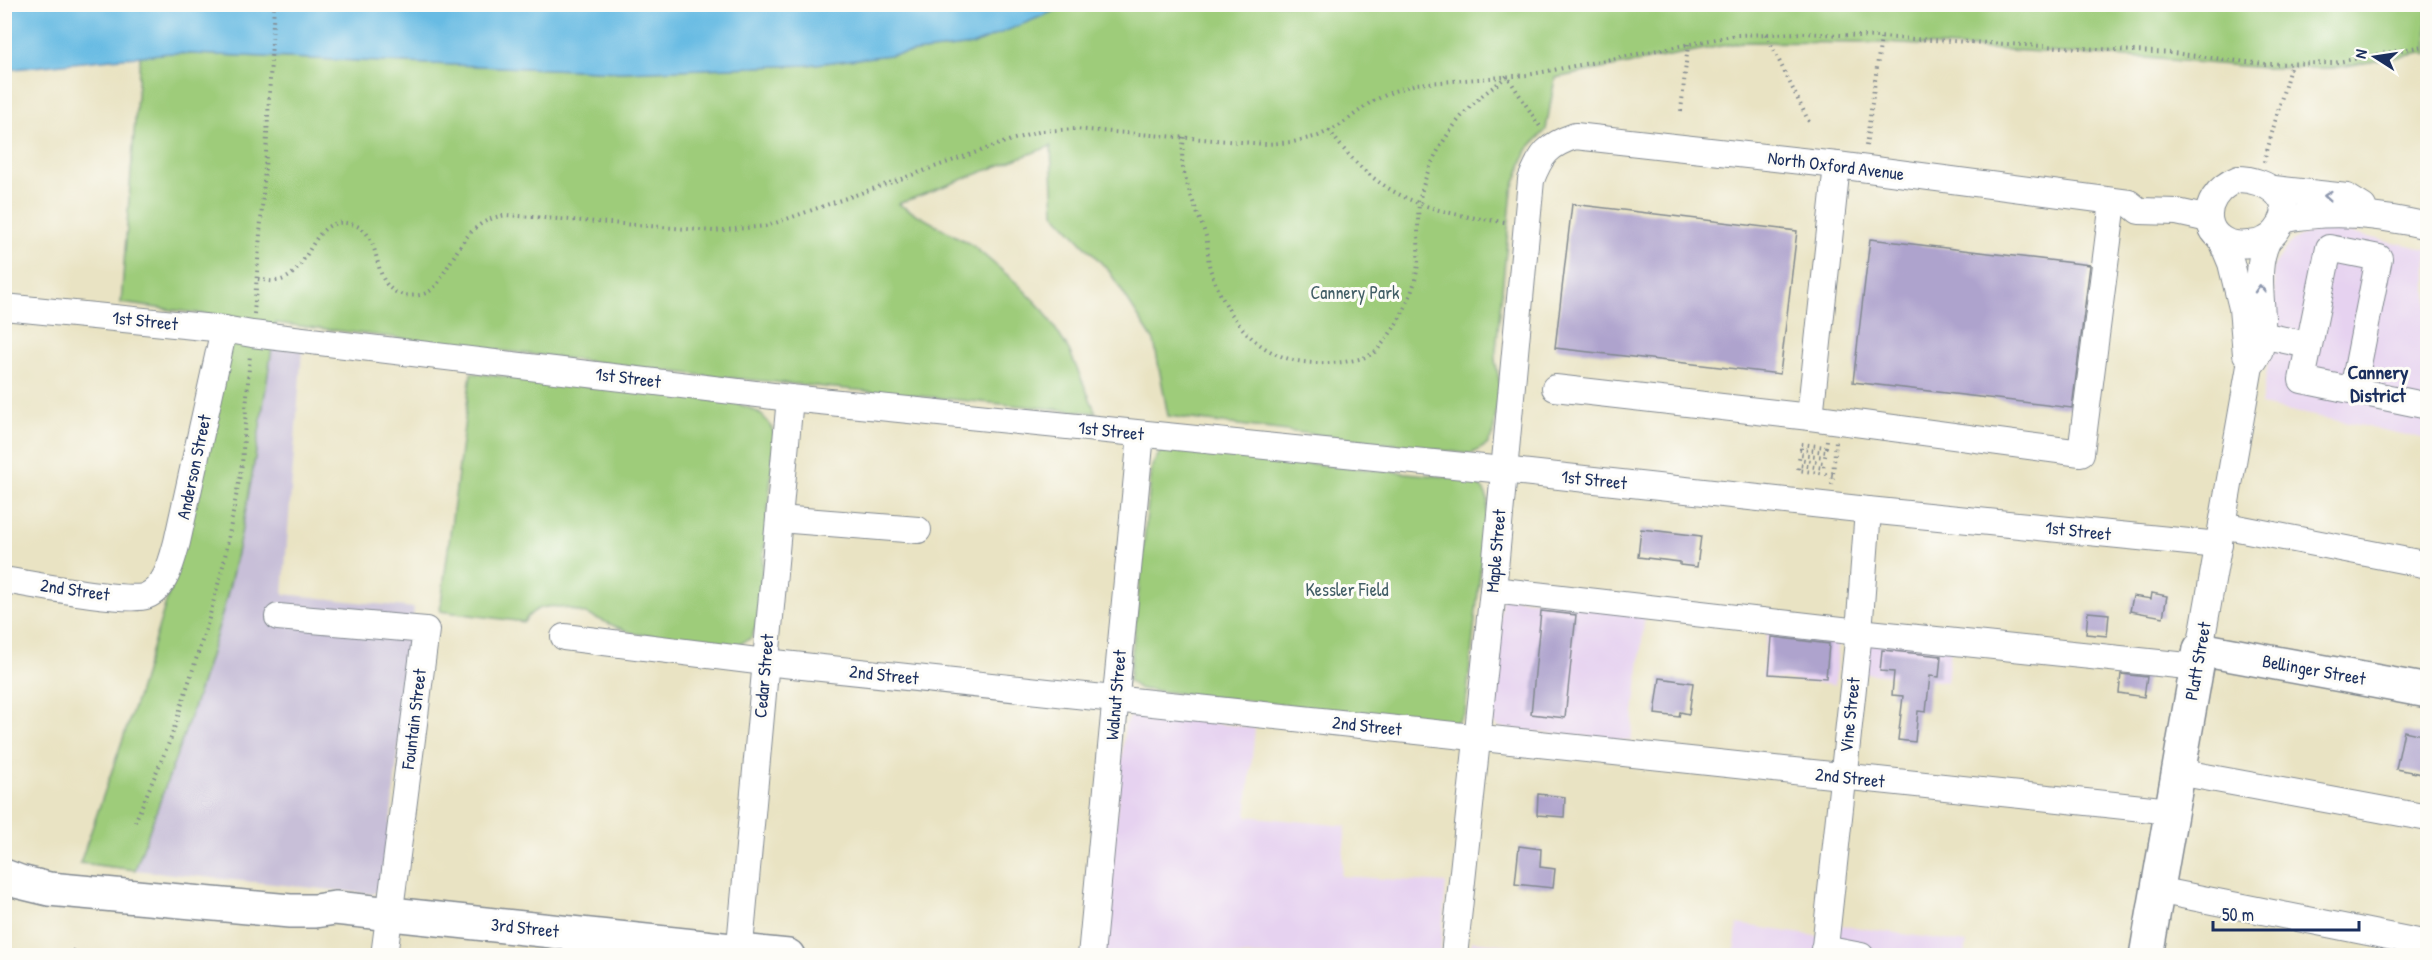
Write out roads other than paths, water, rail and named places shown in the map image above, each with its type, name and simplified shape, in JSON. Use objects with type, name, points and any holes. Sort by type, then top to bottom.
[{"type":"main road","name":"Bellinger Street","points":[[2198,658],[2427,692]]},
{"type":"main road","name":"Platt Street","points":[[2146,956],[2198,658]]},
{"type":"main road","name":"3rd Street","points":[[4,874],[42,868],[106,874],[290,894],[313,898],[334,908],[739,953],[788,956]]},
{"type":"street","name":"North Oxford Avenue","points":[[1544,139],[1558,142],[1575,136],[1837,165],[2121,203],[2139,211],[2177,212],[2215,229]]},
{"type":"street","name":"Maple Street","points":[[1454,956],[1493,590],[1531,180],[1544,139]]},
{"type":"street","points":[[1810,417],[1837,165]]},
{"type":"street","points":[[2376,215],[2347,197],[2274,189],[2251,179],[2238,178],[2224,184],[2216,191],[2211,201],[2215,229],[2231,244],[2258,243],[2276,229],[2309,214],[2376,215],[2427,226]]},
{"type":"street","points":[[2274,189],[2282,199],[2284,210],[2276,229]]},
{"type":"street","name":"North Oxford Avenue","points":[[2121,203],[2140,197],[2178,198],[2216,191]]},
{"type":"street","points":[[1555,388],[1810,417],[2081,453],[2121,203]]},
{"type":"street","points":[[2364,255],[2376,215]]},
{"type":"street","name":"Platt Street","points":[[2215,229],[2231,263],[2242,308],[2245,352],[2250,366]]},
{"type":"street","name":"Platt Street","points":[[2198,658],[2250,366],[2260,351],[2260,266],[2263,249],[2276,229]]},
{"type":"street","points":[[2353,390],[2379,258],[2329,248],[2302,380],[2427,406]]},
{"type":"street","name":"1st Street","points":[[4,306],[224,329],[790,398],[1503,470],[1868,510],[2220,535],[2427,565]]},
{"type":"street","name":"Anderson Street","points":[[146,596],[161,584],[170,566],[224,329]]},
{"type":"street","points":[[2260,335],[2308,345]]},
{"type":"street","name":"Cedar Street","points":[[739,953],[790,398]]},
{"type":"street","name":"Walnut Street","points":[[1091,956],[1141,435]]},
{"type":"street","name":"Vine Street","points":[[1824,952],[1859,632],[1868,510]]},
{"type":"street","points":[[779,519],[918,530]]},
{"type":"street","name":"2nd Street","points":[[4,580],[120,597],[146,596]]},
{"type":"street","points":[[1493,590],[1859,632],[2198,658]]},
{"type":"street","name":"Fountain Street","points":[[278,617],[426,630],[384,956]]},
{"type":"street","name":"2nd Street","points":[[564,637],[765,663],[1115,698],[2171,811]]},
{"type":"street","points":[[2178,771],[2427,818]]},
{"type":"street","points":[[2157,890],[2427,944]]},
{"type":"street","points":[[1824,952],[1860,956]]},
{"type":"water","points":[[5,4],[1069,5],[972,45],[807,65],[623,72],[170,53],[5,70]]},
{"type":"district","name":"Cannery District","points":[[2378,384]]},
{"type":"park label","name":"Cannery Park","points":[[1355,293]]},
{"type":"park label","name":"Kessler Field","points":[[1347,590]]}]
